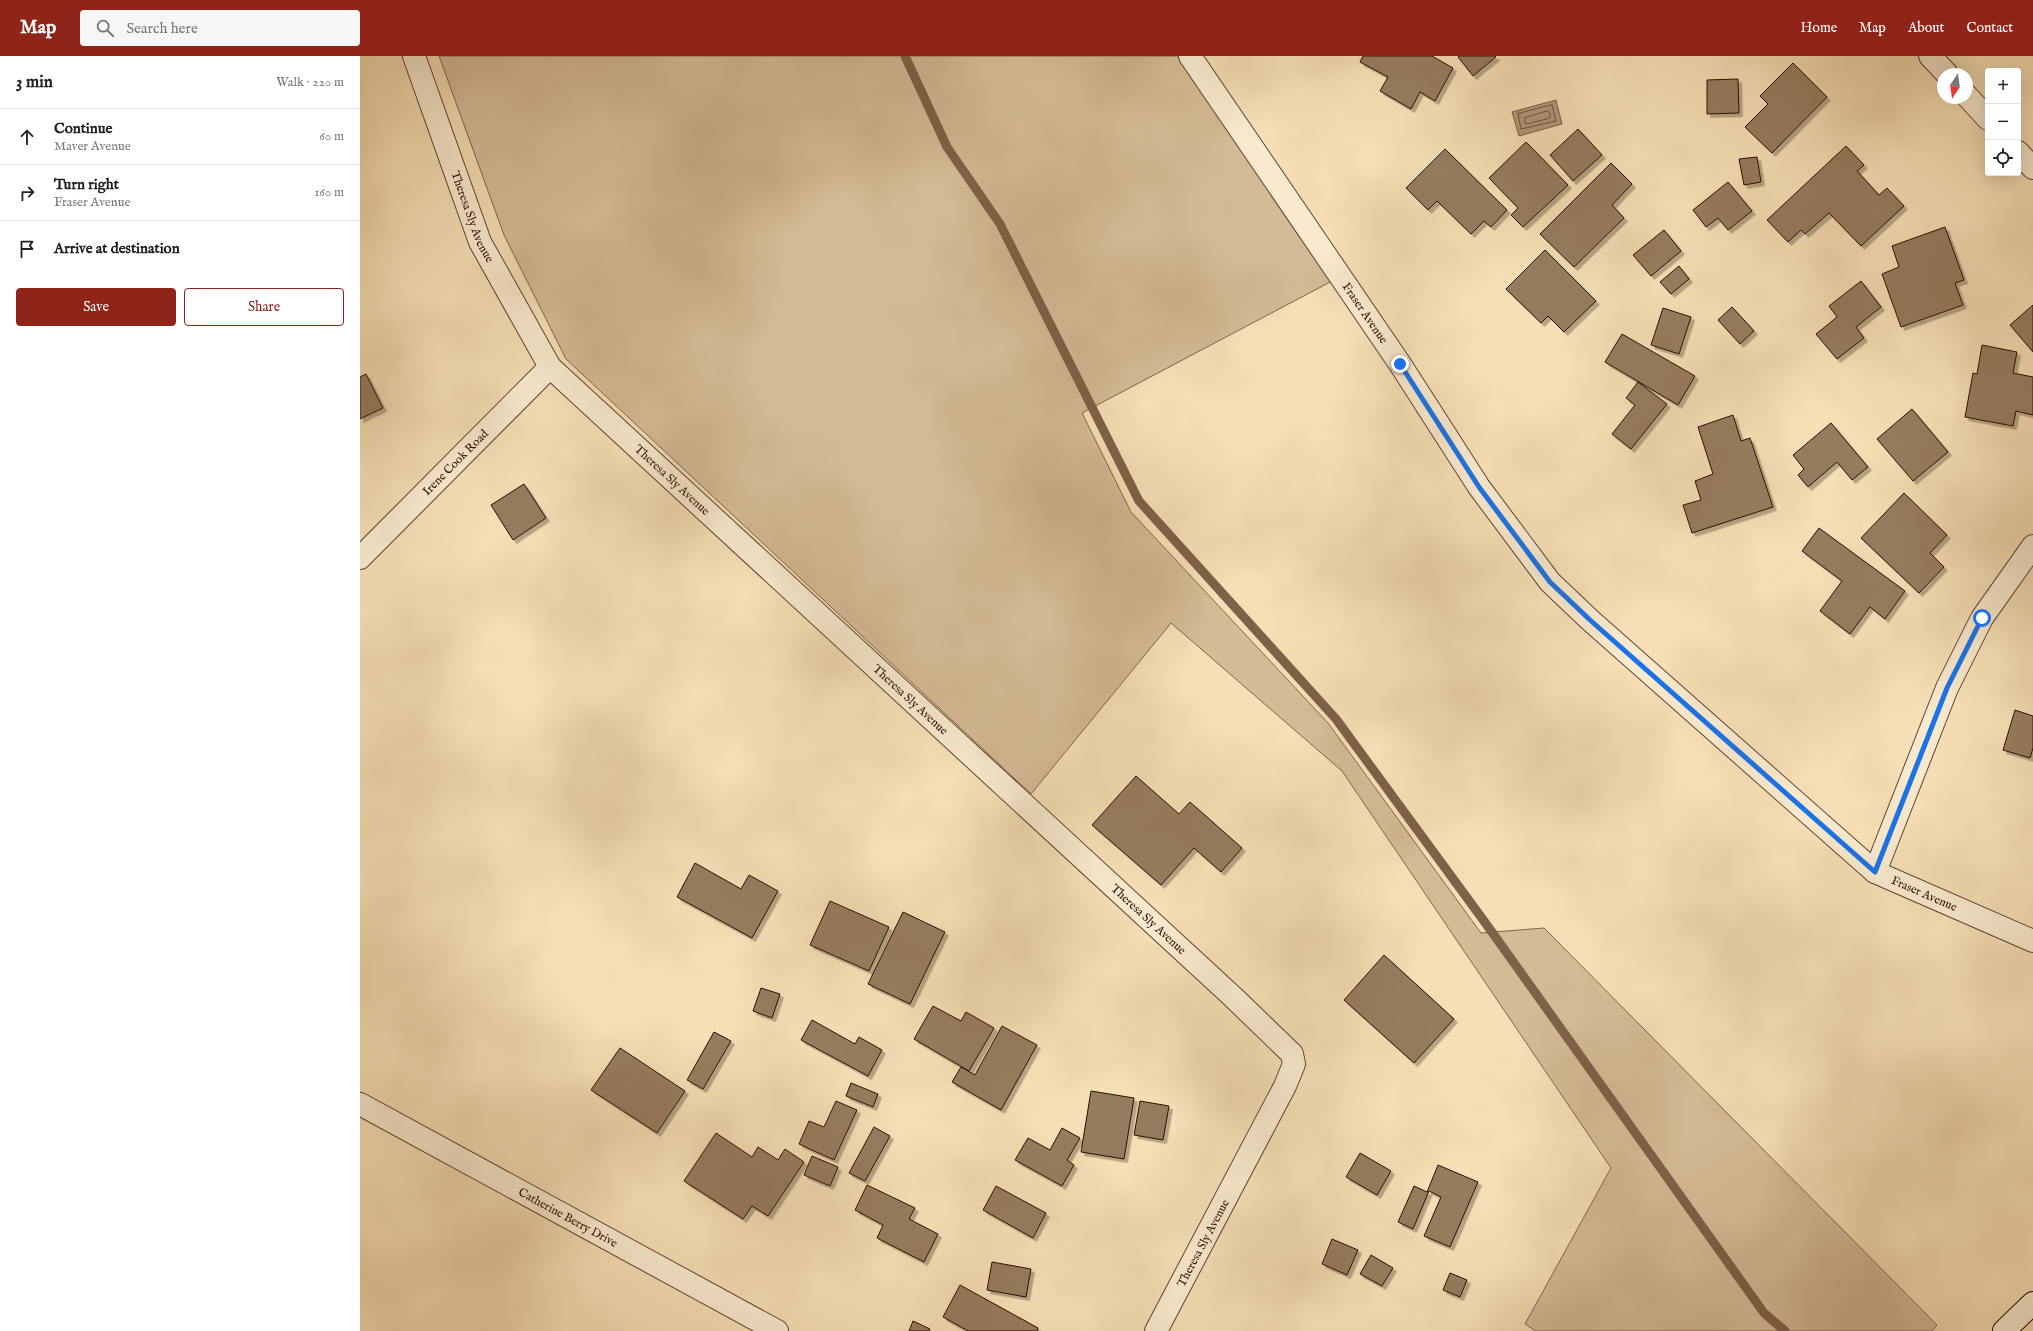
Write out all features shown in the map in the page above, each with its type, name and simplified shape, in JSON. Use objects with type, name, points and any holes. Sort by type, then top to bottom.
[{"type":"street","name":"Theresa Sly Avenue","points":[[414,56],[480,242],[550,367],[1227,991],[1292,1054],[1294,1064],[1285,1086],[1156,1331]]},
{"type":"street","name":"Fraser Avenue","points":[[1190,56],[1400,364],[1479,487],[1550,582],[1600,630],[1875,872],[2033,941]]},
{"type":"street","points":[[1930,56],[1941,68]]},
{"type":"street","points":[[1973,103],[1985,116]]},
{"type":"street","points":[[2021,155],[2033,168]]},
{"type":"street","name":"Irene Cook Road","points":[[360,558],[550,367]]},
{"type":"street","points":[[1875,872],[1947,688],[1982,618],[2033,546]]},
{"type":"street","name":"Catherine Berry Drive","points":[[360,1104],[777,1331]]},
{"type":"street","points":[[2004,1331],[2033,1303]]},
{"type":"shaded area","points":[[439,56],[1180,56],[1334,280],[1082,413],[1131,512],[1328,723],[1481,933],[1544,928],[1937,1325],[1932,1331],[1536,1331],[1525,1324],[1611,1168],[1342,771],[1171,623],[1031,794],[566,359],[504,235]]},
{"type":"water","points":[[1556,100],[1562,124],[1519,136],[1512,112]]},
{"type":"building","points":[[1363,56],[1432,56],[1453,68],[1435,101],[1420,92],[1411,109],[1380,91],[1388,77],[1360,62]]},
{"type":"building","points":[[1458,57],[1496,57],[1473,76]]},
{"type":"building","points":[[1793,63],[1827,97],[1772,153],[1745,127],[1768,104],[1760,96]]},
{"type":"building","points":[[1738,79],[1739,113],[1707,114],[1707,80]]},
{"type":"building","points":[[1578,129],[1602,155],[1573,181],[1550,155]]},
{"type":"building","points":[[1526,142],[1568,185],[1523,227],[1511,215],[1518,208],[1489,178]]},
{"type":"building","points":[[1846,146],[1864,165],[1857,171],[1879,195],[1887,188],[1904,206],[1861,246],[1829,213],[1805,234],[1801,230],[1788,242],[1767,220]]},
{"type":"building","points":[[1445,149],[1507,210],[1491,227],[1484,221],[1471,234],[1437,201],[1428,210],[1406,188]]},
{"type":"building","points":[[1757,157],[1761,182],[1744,185],[1739,159]]},
{"type":"building","points":[[1611,163],[1632,184],[1612,205],[1624,218],[1574,267],[1540,234]]},
{"type":"building","points":[[1728,182],[1752,211],[1728,230],[1718,218],[1706,227],[1693,210]]},
{"type":"building","points":[[1945,227],[1964,280],[1955,283],[1963,305],[1901,327],[1882,274],[1899,267],[1892,246]]},
{"type":"building","points":[[1664,230],[1681,251],[1651,276],[1633,255]]},
{"type":"building","points":[[1545,250],[1596,301],[1564,332],[1548,316],[1541,323],[1506,289]]},
{"type":"building","points":[[1679,266],[1689,279],[1671,294],[1660,282]]},
{"type":"building","points":[[1861,281],[1881,307],[1856,327],[1864,338],[1837,359],[1816,334],[1837,317],[1829,306]]},
{"type":"building","points":[[2033,305],[2033,352],[2010,325]]},
{"type":"building","points":[[1732,307],[1754,331],[1740,344],[1718,320]]},
{"type":"building","points":[[1663,308],[1691,317],[1679,354],[1651,345]]},
{"type":"building","points":[[1622,334],[1695,376],[1678,405],[1605,362]]},
{"type":"building","points":[[1982,345],[2017,352],[2013,373],[2033,377],[2033,415],[2016,411],[2013,426],[1965,417],[1973,373],[1977,374]]},
{"type":"building","points":[[366,374],[383,408],[360,419],[360,377]]},
{"type":"building","points":[[1638,382],[1667,404],[1631,449],[1612,434],[1635,405],[1626,398]]},
{"type":"building","points":[[1912,409],[1948,452],[1913,481],[1877,439]]},
{"type":"building","points":[[1733,415],[1741,441],[1750,438],[1773,507],[1692,533],[1683,505],[1701,500],[1695,481],[1713,474],[1698,427]]},
{"type":"building","points":[[1831,423],[1868,467],[1852,480],[1837,462],[1808,487],[1798,475],[1804,469],[1793,455]]},
{"type":"building","points":[[524,484],[546,518],[513,540],[491,505]]},
{"type":"building","points":[[1904,493],[1947,535],[1930,553],[1944,567],[1919,593],[1861,538]]},
{"type":"building","points":[[1819,528],[1905,591],[1885,619],[1870,607],[1850,634],[1820,611],[1842,581],[1802,551]]},
{"type":"building","points":[[2015,710],[2033,716],[2033,748],[2030,758],[2003,750]]},
{"type":"building","points":[[1136,776],[1179,814],[1190,802],[1242,848],[1221,872],[1194,848],[1161,885],[1092,825]]},
{"type":"building","points":[[695,863],[741,889],[749,875],[778,891],[752,938],[677,897]]},
{"type":"building","points":[[830,901],[889,927],[869,971],[810,945]]},
{"type":"building","points":[[903,912],[945,932],[910,1004],[868,984]]},
{"type":"building","points":[[1384,955],[1454,1019],[1414,1063],[1344,1000]]},
{"type":"building","points":[[761,988],[780,994],[772,1018],[753,1011]]},
{"type":"building","points":[[933,1006],[961,1021],[966,1012],[994,1028],[969,1071],[914,1039]]},
{"type":"building","points":[[812,1020],[855,1044],[859,1037],[882,1050],[868,1076],[801,1040]]},
{"type":"building","points":[[1002,1026],[1037,1045],[1001,1110],[952,1082],[961,1067],[975,1075]]},
{"type":"building","points":[[714,1032],[731,1041],[703,1089],[687,1080]]},
{"type":"building","points":[[620,1048],[685,1091],[657,1133],[591,1090]]},
{"type":"building","points":[[851,1083],[878,1094],[873,1107],[846,1096]]},
{"type":"building","points":[[1091,1091],[1134,1098],[1124,1159],[1081,1152]]},
{"type":"building","points":[[836,1101],[857,1110],[834,1160],[799,1144],[809,1121],[824,1127]]},
{"type":"building","points":[[1140,1101],[1169,1106],[1163,1140],[1134,1135]]},
{"type":"building","points":[[874,1127],[890,1136],[865,1181],[849,1173]]},
{"type":"building","points":[[1062,1128],[1080,1138],[1067,1160],[1074,1165],[1062,1186],[1015,1160],[1028,1138],[1050,1150]]},
{"type":"building","points":[[716,1133],[752,1157],[758,1147],[778,1160],[785,1149],[804,1162],[768,1216],[752,1206],[743,1219],[684,1181]]},
{"type":"building","points":[[1360,1153],[1391,1171],[1377,1195],[1346,1177]]},
{"type":"building","points":[[812,1156],[838,1167],[830,1186],[804,1175]]},
{"type":"building","points":[[1438,1165],[1478,1182],[1450,1247],[1424,1236],[1441,1197],[1429,1191],[1413,1229],[1398,1222],[1414,1186],[1427,1192]]},
{"type":"building","points":[[867,1185],[915,1208],[909,1219],[938,1234],[924,1262],[877,1238],[883,1225],[855,1210]]},
{"type":"building","points":[[996,1186],[1046,1213],[1033,1238],[983,1210]]},
{"type":"building","points":[[1332,1239],[1358,1250],[1347,1275],[1322,1264]]},
{"type":"building","points":[[1371,1255],[1393,1268],[1382,1286],[1360,1274]]},
{"type":"building","points":[[992,1262],[1031,1269],[1026,1297],[987,1290]]},
{"type":"building","points":[[1450,1273],[1467,1280],[1460,1297],[1443,1290]]},
{"type":"building","points":[[960,1285],[1038,1328],[1037,1331],[968,1331],[943,1317]]},
{"type":"building","points":[[913,1321],[930,1329],[929,1331],[909,1331]]},
{"type":"waterway","points":[[905,56],[947,147],[1000,224],[1139,501],[1336,719],[1484,921],[1764,1313],[1785,1331]]},
{"type":"route","points":[[1400,364],[1479,487],[1550,582],[1590,620],[1875,872],[1947,688],[1982,618]]}]
